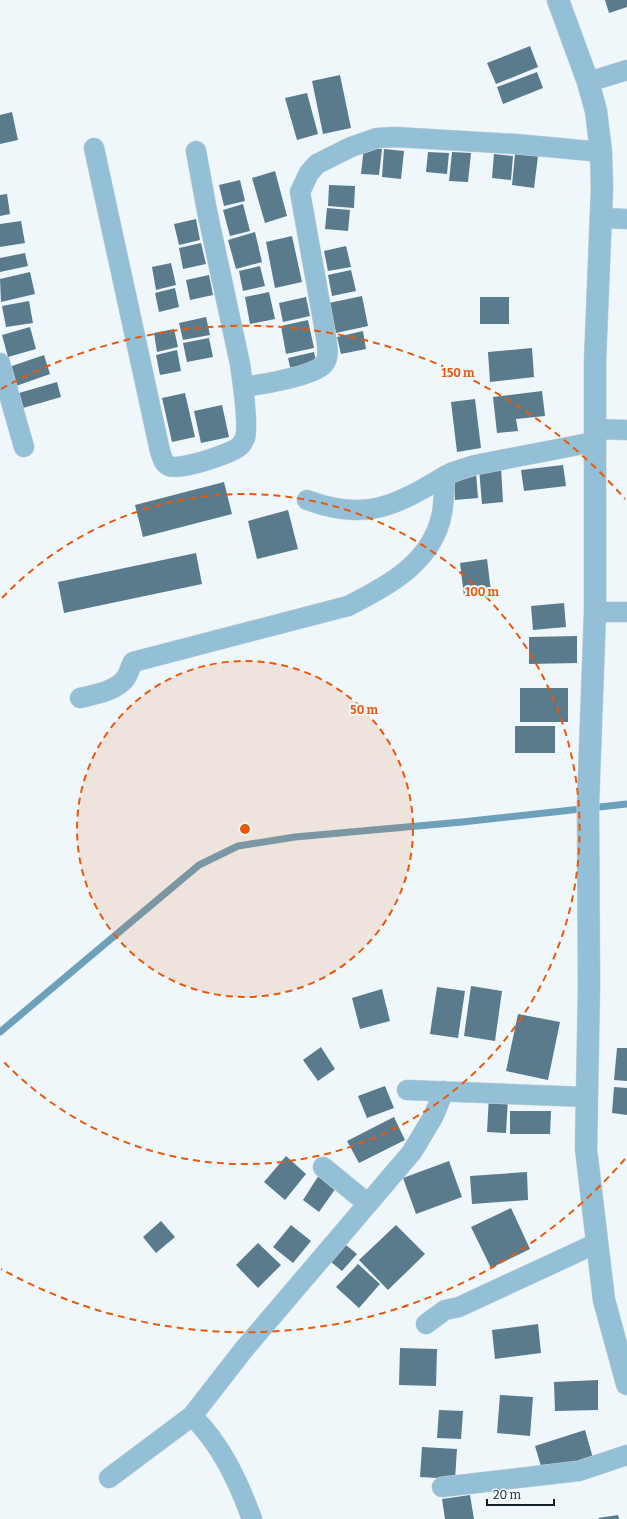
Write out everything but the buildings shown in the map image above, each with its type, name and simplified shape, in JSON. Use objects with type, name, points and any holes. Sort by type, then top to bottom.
[{"type":"street","points":[[558,0],[588,82],[596,111],[601,152],[594,435],[595,612],[588,805],[589,986],[586,1149],[604,1300],[627,1384]]},
{"type":"street","points":[[588,82],[627,70]]},
{"type":"street","points":[[243,387],[268,384],[316,370],[324,364],[328,355],[320,297],[300,192],[309,173],[317,164],[351,147],[377,138],[516,144],[601,152]]},
{"type":"street","points":[[94,148],[160,451],[164,463],[170,467],[188,465],[240,446],[245,438],[243,387],[240,364],[207,211],[196,151]]},
{"type":"street","points":[[600,218],[627,219]]},
{"type":"street","points":[[0,363],[24,447]]},
{"type":"street","points":[[307,500],[329,508],[344,510],[366,510],[388,506],[408,497],[445,476],[475,465],[594,435],[627,430]]},
{"type":"street","points":[[80,698],[108,690],[120,684],[128,674],[133,662],[348,606],[378,591],[403,575],[418,561],[428,546],[436,532],[442,513],[445,476]]},
{"type":"street","points":[[595,612],[627,612]]},
{"type":"street","points":[[407,1090],[586,1097]]},
{"type":"street","points":[[109,1478],[192,1416],[245,1348],[412,1152],[434,1117],[444,1091]]},
{"type":"street","points":[[323,1167],[367,1203]]},
{"type":"street","points":[[426,1324],[445,1310],[459,1307],[597,1243]]},
{"type":"street","points":[[192,1416],[207,1430],[228,1464],[252,1519]]},
{"type":"street","points":[[442,1487],[579,1471],[627,1455]]},
{"type":"waterway","points":[[0,1032],[199,865],[238,846],[295,837],[462,822],[627,804]]}]
